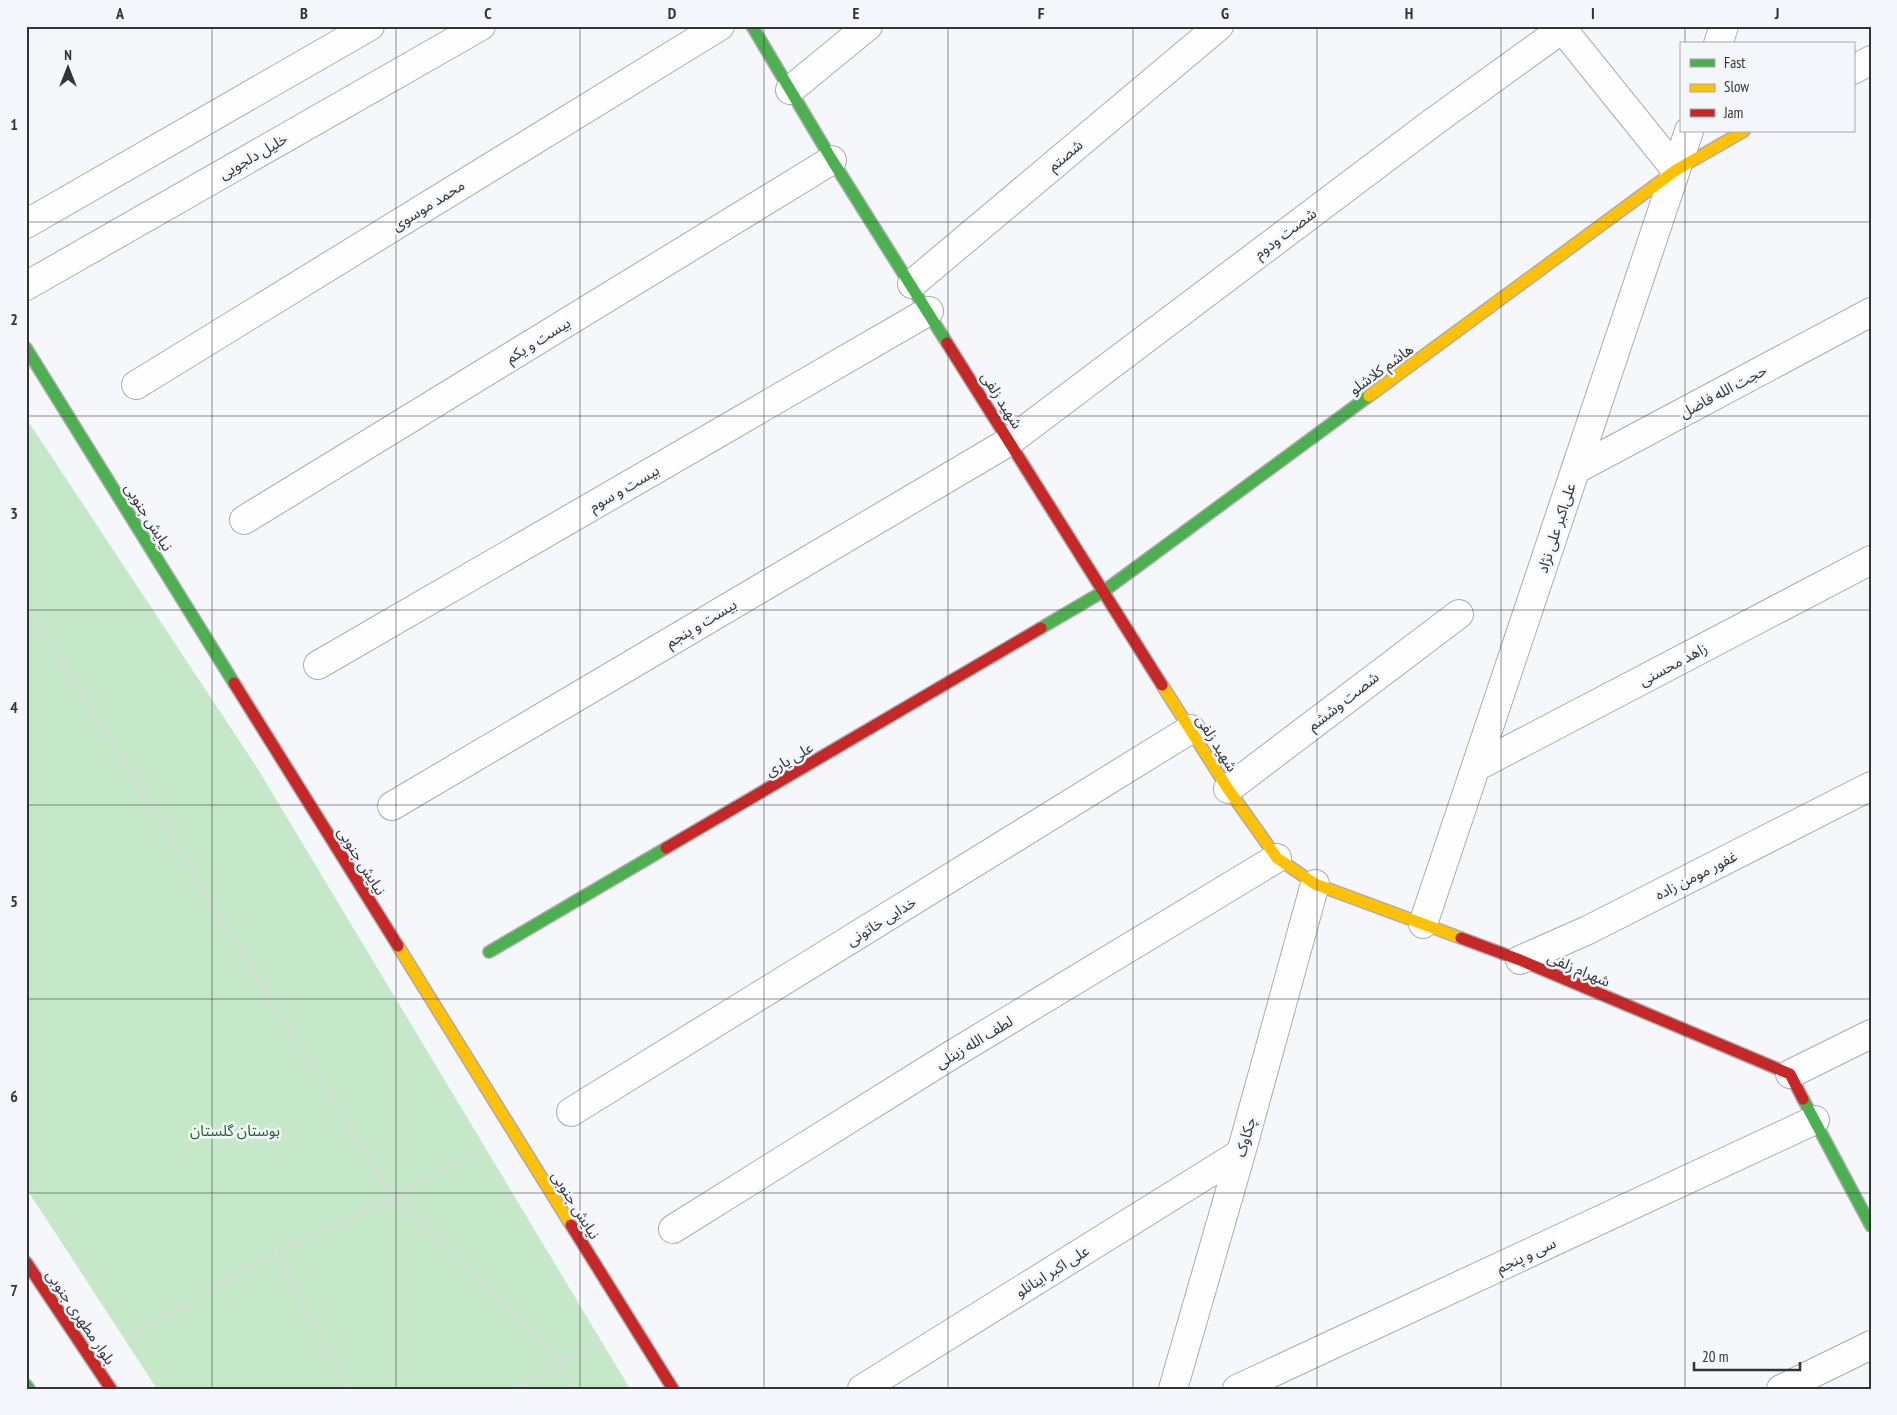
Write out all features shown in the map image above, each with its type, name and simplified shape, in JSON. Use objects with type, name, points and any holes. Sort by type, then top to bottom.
[{"type":"street","points":[[26,224],[370,26]]},
{"type":"street","name":"خلیل دلجویی","points":[[26,286],[481,26]]},
{"type":"street","name":"محمد موسوی","points":[[136,385],[720,26]]},
{"type":"street","name":"شهید زلفی","points":[[752,26],[832,160],[929,311],[1228,789]]},
{"type":"street","points":[[790,90],[868,26]]},
{"type":"street","name":"شصتم","points":[[912,284],[1219,26]]},
{"type":"street","points":[[1719,42],[1724,26]]},
{"type":"street","points":[[1561,28],[1676,170]]},
{"type":"street","name":"شصت ودوم","points":[[1010,441],[1561,28]]},
{"type":"street","points":[[1854,69],[1871,60]]},
{"type":"street","name":"علی‌اکبر علی نژاد","points":[[1424,924],[1689,132]]},
{"type":"street","name":"هاشم کلاشلو","points":[[1104,591],[1676,170],[1742,132]]},
{"type":"street","name":"بیست و یکم","points":[[244,520],[832,160]]},
{"type":"street","name":"بیست و سوم","points":[[318,664],[929,311]]},
{"type":"street","name":"حجت الله فاضل","points":[[1575,470],[1871,312]]},
{"type":"street","name":"نیایش جنوبی","points":[[26,348],[673,1389]]},
{"type":"street","name":"بیست و پنجم","points":[[392,806],[1010,441]]},
{"type":"street","name":"زاهد محسنی","points":[[1476,767],[1871,560]]},
{"type":"street","name":"علی یاری","points":[[489,952],[1104,591]]},
{"type":"street","name":"شصت وششم","points":[[1228,789],[1459,614]]},
{"type":"street","name":"خدایی خاتونی","points":[[571,1112],[1191,730]]},
{"type":"street","name":"غفور مومن زاده","points":[[1520,960],[1588,930],[1871,786]]},
{"type":"street","name":"شهرام زلفی","points":[[1228,789],[1277,858],[1315,884],[1520,960],[1790,1074]]},
{"type":"street","name":"لطف الله زینلی","points":[[673,1229],[953,1054],[1277,858]]},
{"type":"street","name":"چکاوک","points":[[1173,1389],[1241,1153],[1315,884]]},
{"type":"street","points":[[1871,1034],[1790,1074],[1871,1226]]},
{"type":"street","name":"سی و پنجم","points":[[1237,1389],[1815,1120]]},
{"type":"street","name":"علی اکبر اینانلو","points":[[862,1389],[1241,1153]]},
{"type":"street","name":"بلوار مطهری جنوبی","points":[[26,1262],[110,1389]]},
{"type":"street","points":[[1781,1389],[1871,1345]]},
{"type":"street","points":[[26,1385],[29,1389]]},
{"type":"path","points":[[26,605],[393,1198],[561,1361],[573,1389]]},
{"type":"path","points":[[126,1340],[275,1251],[393,1198],[484,1146]]},
{"type":"path","points":[[275,1251],[348,1389]]},
{"type":"path","points":[[516,1389],[561,1361],[603,1344]]},
{"type":"green space","name":"بوستان گلستان","points":[[26,418],[256,766],[630,1389],[157,1389],[26,1188]]},
{"type":"traffic: fast","points":[[752,26],[832,160],[947,343]]},
{"type":"traffic: fast","points":[[26,348],[234,683]]},
{"type":"traffic: fast","points":[[1041,628],[1104,591],[1369,396]]},
{"type":"traffic: fast","points":[[489,952],[666,848]]},
{"type":"traffic: fast","points":[[1803,1099],[1871,1226]]},
{"type":"traffic: fast","points":[[26,1385],[29,1389]]},
{"type":"traffic: slow","points":[[1369,396],[1676,170],[1742,132]]},
{"type":"traffic: slow","points":[[1162,685],[1228,789],[1277,858],[1315,884],[1461,938]]},
{"type":"traffic: slow","points":[[398,946],[571,1225]]},
{"type":"traffic: jam","points":[[947,343],[1162,685]]},
{"type":"traffic: jam","points":[[666,848],[1041,628]]},
{"type":"traffic: jam","points":[[234,683],[398,946]]},
{"type":"traffic: jam","points":[[1461,938],[1520,960],[1790,1074],[1803,1099]]},
{"type":"traffic: jam","points":[[571,1225],[673,1389]]},
{"type":"traffic: jam","points":[[26,1262],[111,1389]]}]
